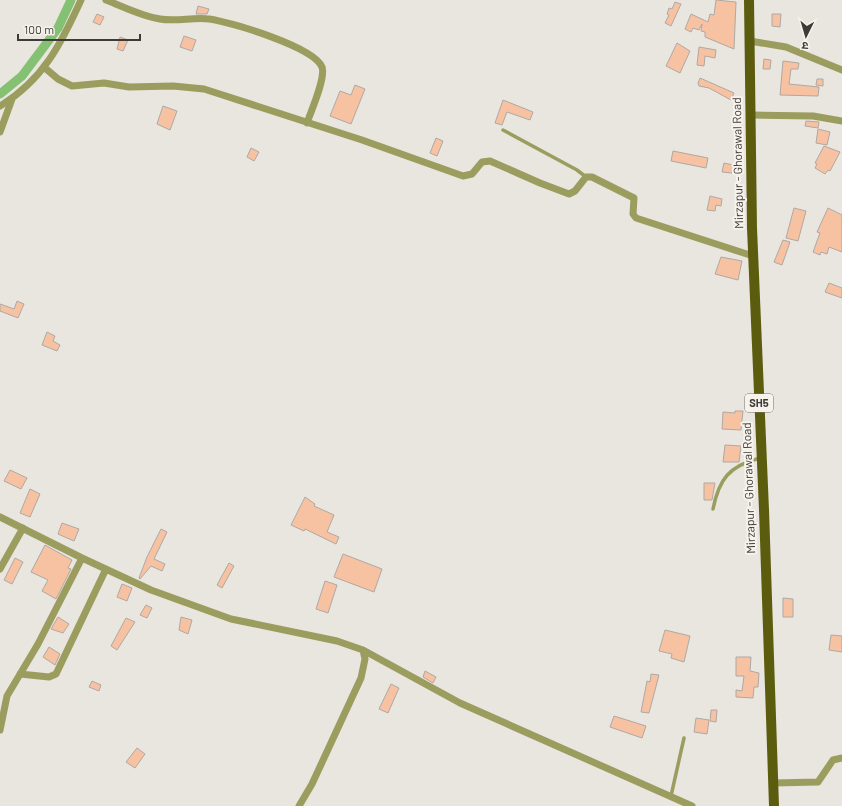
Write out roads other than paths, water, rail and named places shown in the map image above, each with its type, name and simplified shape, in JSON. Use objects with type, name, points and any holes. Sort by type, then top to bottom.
[{"type":"main road","name":"Mirzapur - Ghorawal Road","points":[[749,0],[753,256],[774,806]]},
{"type":"street","points":[[0,106],[14,97],[45,68],[60,44],[81,0]]},
{"type":"street","points":[[106,0],[146,16],[162,19],[198,18],[228,24],[254,31],[301,50],[318,62],[322,68],[322,80],[307,123]]},
{"type":"street","points":[[750,41],[799,51],[842,70]]},
{"type":"street","points":[[45,68],[58,79],[72,86],[104,83],[129,87],[192,87],[224,95],[463,176],[472,174],[482,162],[490,161],[569,194],[575,191],[586,177],[592,177],[631,196],[634,201],[633,214],[636,218],[753,256]]},
{"type":"street","points":[[0,132],[7,110],[14,97]]},
{"type":"street","points":[[751,115],[813,116],[842,121]]},
{"type":"street","points":[[0,517],[82,558],[151,590],[231,620],[265,628],[337,641],[363,650],[460,703],[692,806]]},
{"type":"street","points":[[0,569],[23,528]]},
{"type":"street","points":[[0,730],[2,711],[7,696],[38,644],[82,558]]},
{"type":"street","points":[[20,674],[49,677],[56,674],[106,569]]},
{"type":"street","points":[[299,806],[312,784],[361,678],[365,659],[363,650]]},
{"type":"street","points":[[773,783],[818,782],[833,760],[842,758]]},
{"type":"lane","points":[[503,130],[578,170],[586,177]]},
{"type":"lane","points":[[713,509],[716,494],[724,477],[730,471],[747,461],[761,458]]},
{"type":"lane","points":[[671,796],[684,738]]},
{"type":"waterway","points":[[0,94],[22,76],[58,28],[71,0]]}]
